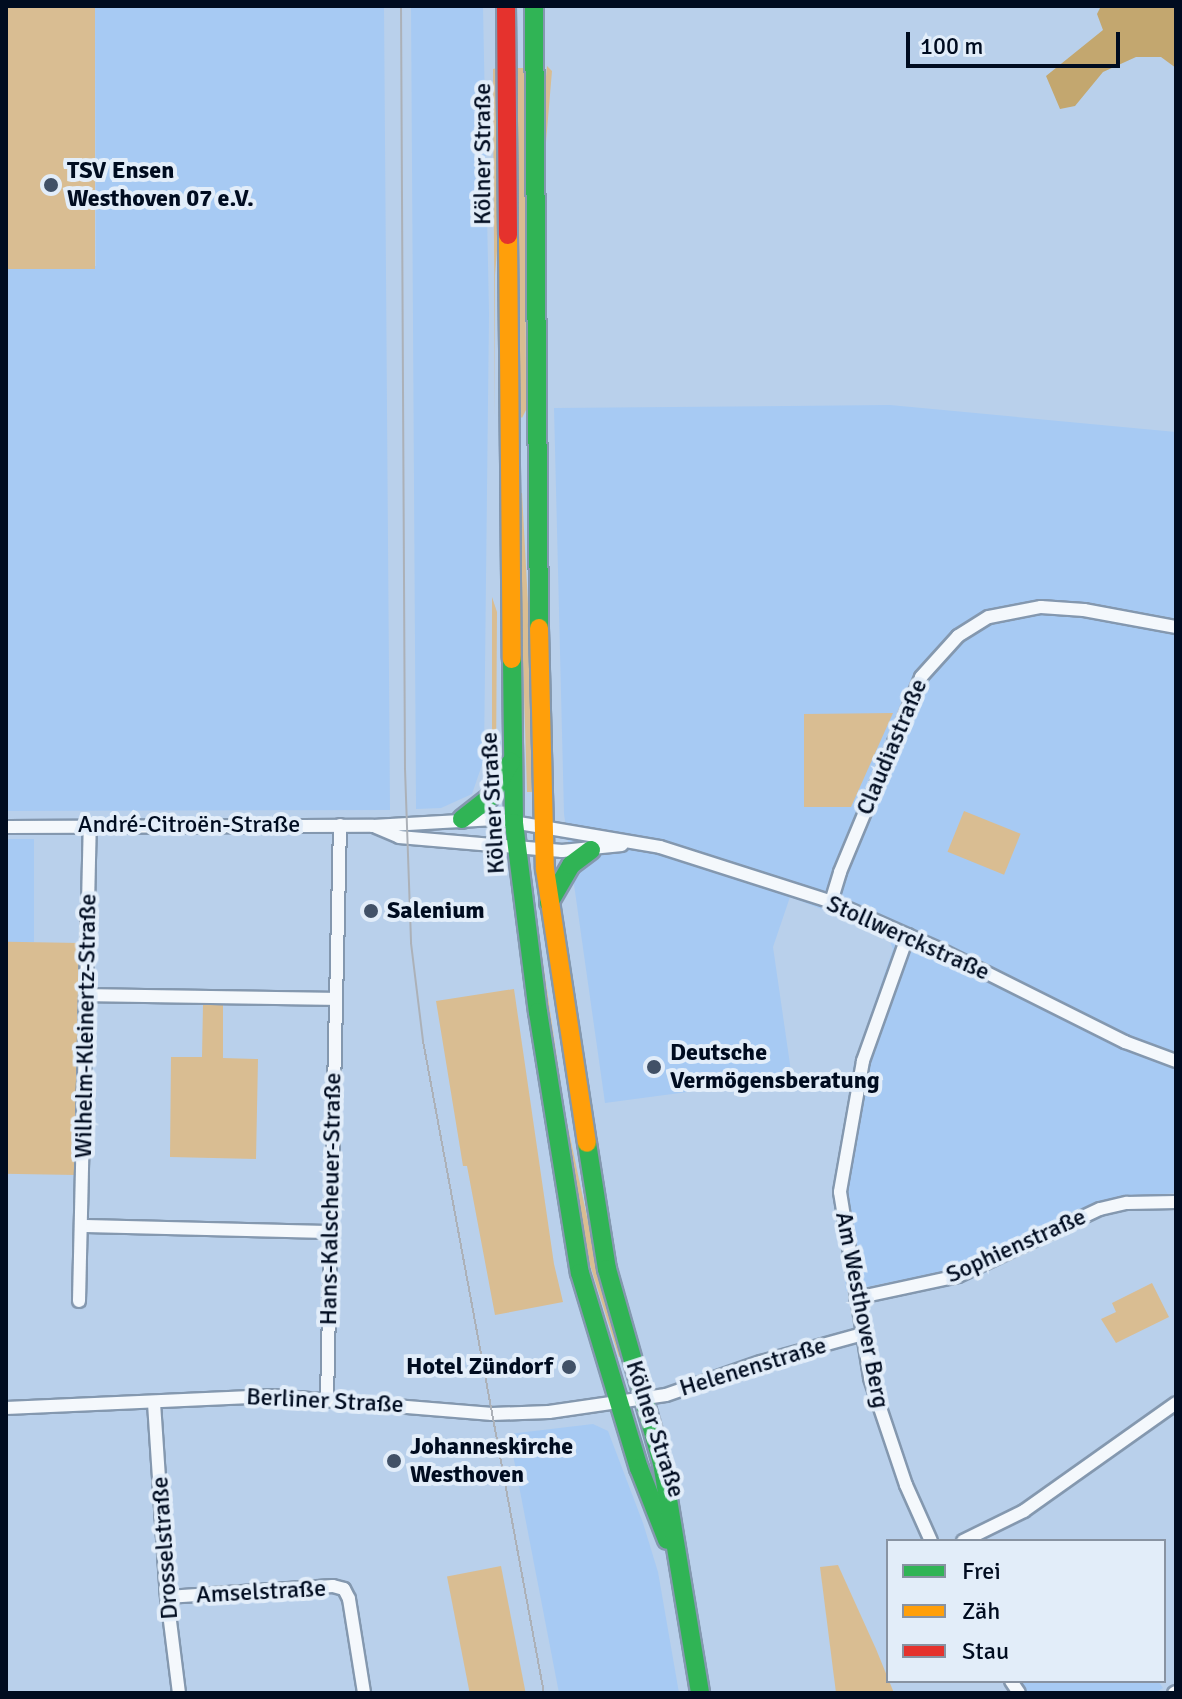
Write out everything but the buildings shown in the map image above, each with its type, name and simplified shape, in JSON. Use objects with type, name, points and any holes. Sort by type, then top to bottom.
[{"type":"main road","name":"Kölner Straße","points":[[506,6],[514,823],[568,1210],[580,1273],[639,1468],[681,1576]]},
{"type":"main road","name":"Kölner Straße","points":[[534,6],[535,450],[542,828],[549,903],[607,1269],[662,1463],[700,1693]]},
{"type":"main road","points":[[509,450],[535,450]]},
{"type":"main road","points":[[462,819],[490,797],[512,760]]},
{"type":"main road","points":[[549,903],[571,865],[591,850]]},
{"type":"street","name":"Claudiastraße","points":[[831,902],[840,872],[921,677],[930,663],[958,636],[989,617],[1041,607],[1084,610],[1176,627]]},
{"type":"street","name":"André-Citroën-Straße","points":[[6,827],[373,826],[462,819],[514,823]]},
{"type":"street","name":"Stollwerckstraße","points":[[514,823],[688,854],[831,902],[908,935],[1084,1023],[1176,1061]]},
{"type":"street","name":"Hans-Kalscheuer-Straße","points":[[327,1398],[340,825]]},
{"type":"street","name":"Wilhelm-Kleinertz-Straße","points":[[79,1301],[90,826]]},
{"type":"street","name":"André-Citroën-Straße","points":[[373,826],[399,837],[517,847]]},
{"type":"street","name":"Stollwerckstraße","points":[[517,847],[591,850],[630,844]]},
{"type":"street","name":"Am Westhover Berg","points":[[908,935],[863,1061],[840,1192],[870,1378],[888,1435],[930,1539]]},
{"type":"street","points":[[86,995],[335,999]]},
{"type":"street","name":"Sophienstraße","points":[[856,1298],[958,1276],[1100,1209],[1127,1203],[1176,1202]]},
{"type":"street","points":[[82,1226],[331,1232]]},
{"type":"street","name":"Helenenstraße","points":[[644,1399],[863,1334]]},
{"type":"street","name":"Berliner Straße","points":[[6,1408],[233,1397],[327,1398],[492,1414],[549,1412],[644,1399]]},
{"type":"street","name":"Drosselstraße","points":[[154,1403],[167,1597],[179,1693]]},
{"type":"street","points":[[967,1539],[1024,1511],[1176,1403]]},
{"type":"street","name":"Amselstraße","points":[[167,1597],[333,1586],[344,1589],[349,1599],[364,1693]]},
{"type":"shaded area","name":"TSV Ensen Westhoven 07 e.V.","points":[[6,6],[95,6],[95,269],[6,269]]},
{"type":"shaded area","points":[[95,6],[384,6],[390,810],[6,811],[6,269],[96,266]]},
{"type":"shaded area","points":[[411,6],[483,6],[489,314],[484,759],[472,794],[441,808],[416,809]]},
{"type":"shaded area","points":[[1101,6],[1176,6],[1176,68],[1161,57],[1136,57],[1103,72],[1075,106],[1060,109],[1046,76],[1103,30],[1097,14]]},
{"type":"shaded area","points":[[547,66],[552,71],[546,142],[544,288],[542,118]]},
{"type":"shaded area","points":[[497,68],[500,214],[495,275],[495,419],[493,69]]},
{"type":"shaded area","points":[[514,68],[525,68],[526,410],[522,418],[518,414]]},
{"type":"shaded area","points":[[890,405],[1176,432],[1176,1193],[1102,1200],[956,1269],[846,1291],[836,1174],[854,1063],[893,949],[887,934],[790,897],[773,947],[792,1078],[605,1103],[564,814],[554,408]]},
{"type":"shaded area","points":[[518,493],[522,493],[530,641],[532,792],[527,792]]},
{"type":"shaded area","points":[[492,597],[497,612],[496,767],[488,787],[485,784],[492,762]]},
{"type":"shaded area","points":[[893,713],[851,807],[804,807],[804,714]]},
{"type":"shaded area","points":[[964,811],[1021,834],[1004,875],[948,852]]},
{"type":"shaded area","points":[[6,839],[34,839],[34,942],[6,942]]},
{"type":"shaded area","points":[[526,874],[530,874],[565,1113],[601,1283],[623,1356],[619,1357],[579,1230]]},
{"type":"shaded area","points":[[8,942],[80,943],[76,1175],[6,1174]]},
{"type":"shaded area","points":[[514,989],[554,1264],[563,1302],[495,1315],[467,1166],[463,1166],[436,1001]]},
{"type":"shaded area","points":[[203,1004],[223,1005],[223,1058],[258,1059],[256,1159],[170,1157],[171,1057],[202,1057]]},
{"type":"shaded area","points":[[1152,1283],[1169,1317],[1116,1343],[1101,1319],[1116,1312],[1112,1303]]},
{"type":"shaded area","points":[[593,1424],[608,1431],[643,1523],[658,1572],[679,1693],[559,1693],[509,1434]]},
{"type":"shaded area","points":[[838,1565],[886,1673],[886,1683],[890,1683],[894,1693],[836,1693],[820,1567]]},
{"type":"shaded area","points":[[501,1566],[526,1693],[470,1693],[447,1576]]},
{"type":"shaded area","points":[[1021,1683],[1159,1683],[1163,1688],[1155,1693],[1028,1693]]},
{"type":"tram line","points":[[401,6],[405,769],[411,943],[423,1041],[544,1693]]},
{"type":"traffic: fast","points":[[534,6],[539,628]]},
{"type":"traffic: fast","points":[[512,659],[514,823],[538,1012],[580,1273],[639,1468],[667,1540]]},
{"type":"traffic: fast","points":[[462,819],[490,797],[511,762]]},
{"type":"traffic: fast","points":[[549,903],[571,865],[591,850]]},
{"type":"traffic: fast","points":[[587,1143],[607,1269],[662,1463],[700,1693]]},
{"type":"traffic: slow","points":[[508,235],[512,659]]},
{"type":"traffic: slow","points":[[539,628],[545,869],[587,1143]]},
{"type":"traffic: jam","points":[[506,6],[508,235]]},
{"type":"place","name":"TSV Ensen Westhoven 07 e.V.","points":[[51,185]]},
{"type":"place","name":"Salenium","points":[[371,911]]},
{"type":"place","name":"Deutsche Vermögensberatung","points":[[654,1067]]},
{"type":"place","name":"Hotel Zündorf","points":[[569,1367]]},
{"type":"place","name":"Johanneskirche Westhoven","points":[[394,1461]]}]
